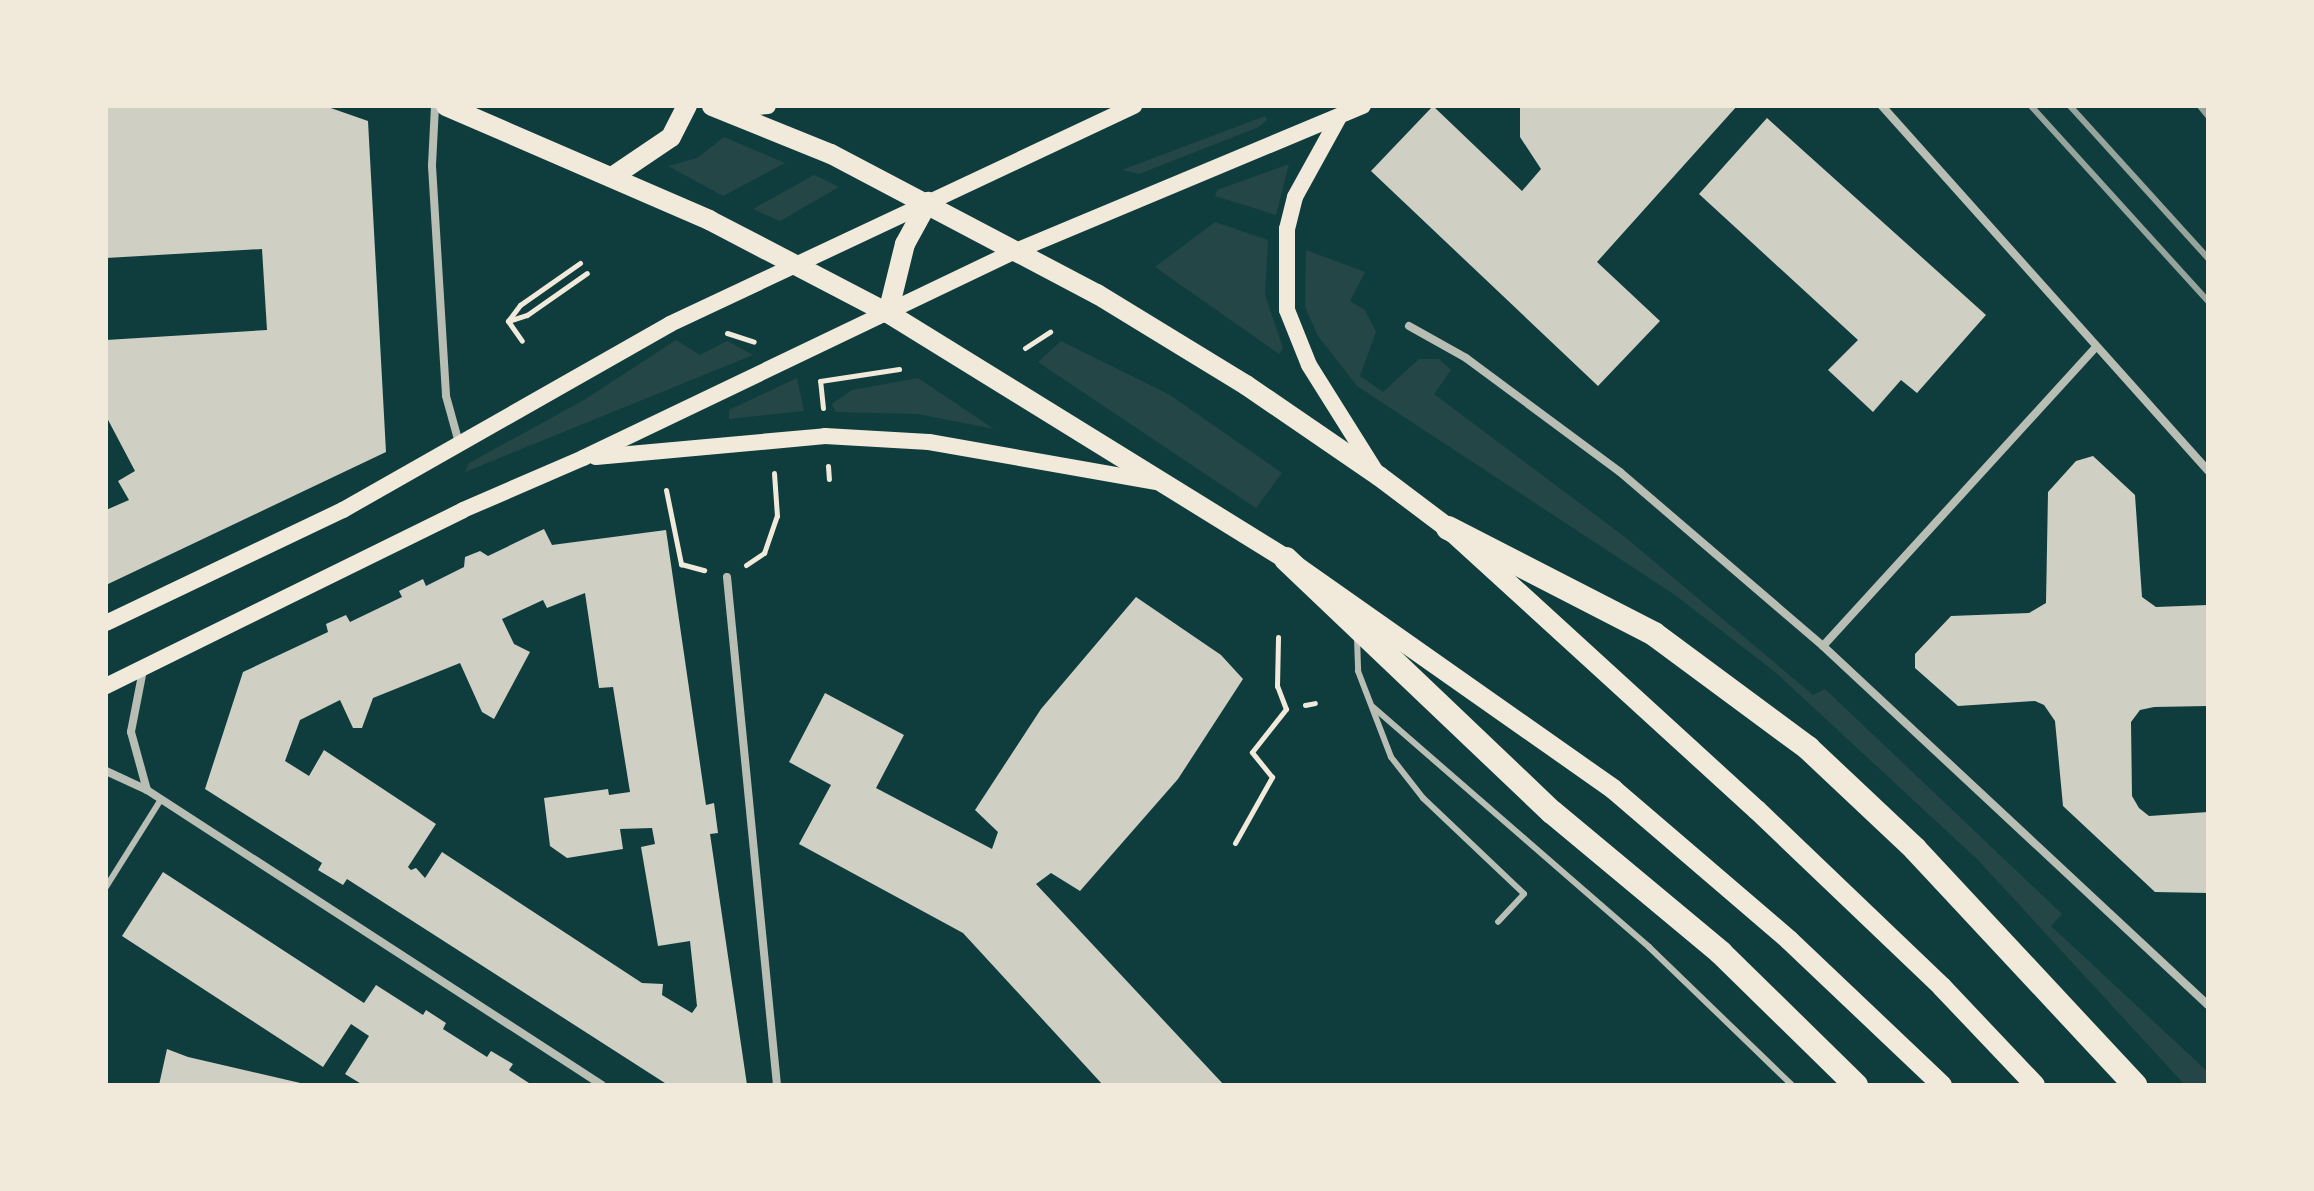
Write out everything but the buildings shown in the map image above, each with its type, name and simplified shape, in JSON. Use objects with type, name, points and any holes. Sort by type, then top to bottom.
[{"type":"highway","points":[[1448,528],[1654,634],[1808,748],[1915,849],[2135,1085]]},
{"type":"highway","points":[[1286,559],[1357,631],[1552,812],[1721,953],[1856,1085]]},
{"type":"main road","points":[[446,106],[612,177],[888,313],[1286,559],[1613,789],[1755,909],[1942,1085]]},
{"type":"main road","points":[[612,177],[671,137],[687,106]]},
{"type":"main road","points":[[717,108],[768,106]]},
{"type":"main road","points":[[106,623],[343,510],[658,331],[1134,106]]},
{"type":"main road","points":[[106,686],[463,510],[583,458],[1016,251],[1363,106]]},
{"type":"main road","points":[[717,108],[831,154],[928,202],[1182,345],[1379,476],[1448,528],[1768,820],[2035,1085]]},
{"type":"main road","points":[[1339,118],[1295,197],[1287,229],[1287,310],[1309,365],[1379,476]]},
{"type":"main road","points":[[888,313],[905,244],[928,202]]},
{"type":"main road","points":[[583,458],[825,436],[929,442],[1167,483]]},
{"type":"street","points":[[435,106],[432,156],[446,396],[460,445]]},
{"type":"street","points":[[1882,106],[2208,471]]},
{"type":"street","points":[[1409,326],[1466,358],[1620,472],[1823,646],[2208,1005]]},
{"type":"street","points":[[1823,646],[2096,347]]},
{"type":"street","points":[[727,577],[777,1085]]},
{"type":"street","points":[[144,669],[131,732],[147,790]]},
{"type":"street","points":[[106,771],[147,790],[602,1085]]},
{"type":"lane","points":[[1357,631],[1358,671],[1391,757],[1423,798],[1524,894],[1498,922]]},
{"type":"lane","points":[[1373,707],[1649,947],[1792,1085]]},
{"type":"lane","points":[[106,887],[160,801]]},
{"type":"path","points":[[508,321],[520,305],[580,263]]},
{"type":"path","points":[[508,321],[527,315],[587,273]]},
{"type":"path","points":[[508,321],[522,341]]},
{"type":"path","points":[[722,335],[733,331],[765,348]]},
{"type":"path","points":[[1025,348],[1050,332]]},
{"type":"path","points":[[823,412],[820,381],[899,369]]},
{"type":"path","points":[[828,471],[829,479]]},
{"type":"path","points":[[666,490],[681,564],[727,577],[764,553],[777,516],[774,473]]},
{"type":"path","points":[[1235,843],[1272,777],[1252,752],[1286,709],[1277,686],[1278,637]]},
{"type":"path","points":[[1305,705],[1315,703]]},
{"type":"shaded area","points":[[1265,116],[1267,120],[1259,127],[1139,174],[1122,170]]},
{"type":"shaded area","points":[[724,137],[785,163],[723,196],[668,166],[697,158]]},
{"type":"shaded area","points":[[1289,164],[1276,215],[1215,196],[1217,190]]},
{"type":"shaded area","points":[[814,175],[839,187],[780,221],[753,209]]},
{"type":"shaded area","points":[[1215,222],[1268,240],[1265,295],[1283,348],[1279,354],[1155,267]]},
{"type":"shaded area","points":[[1306,250],[1365,272],[1350,301],[1365,310],[1376,332],[1360,376],[1383,392],[1419,359],[1439,359],[1451,370],[1434,394],[1625,537],[1813,695],[1825,689],[2062,914],[2051,926],[2208,1072],[2208,1085],[2185,1085],[1978,860],[1775,672],[1675,595],[1357,386],[1318,336],[1305,307]]},
{"type":"shaded area","points":[[676,340],[700,355],[727,341],[753,355],[465,472],[469,463],[584,400]]},
{"type":"shaded area","points":[[1061,341],[1170,395],[1282,473],[1256,508],[1038,362]]},
{"type":"shaded area","points":[[797,378],[804,411],[729,419],[729,410]]},
{"type":"shaded area","points":[[918,378],[994,429],[918,414],[836,412],[832,404],[852,390]]},
{"type":"railway","points":[[2031,106],[2208,301]]},
{"type":"railway","points":[[2070,106],[2208,258]]},
{"type":"railway","points":[[2200,106],[2208,116]]}]
